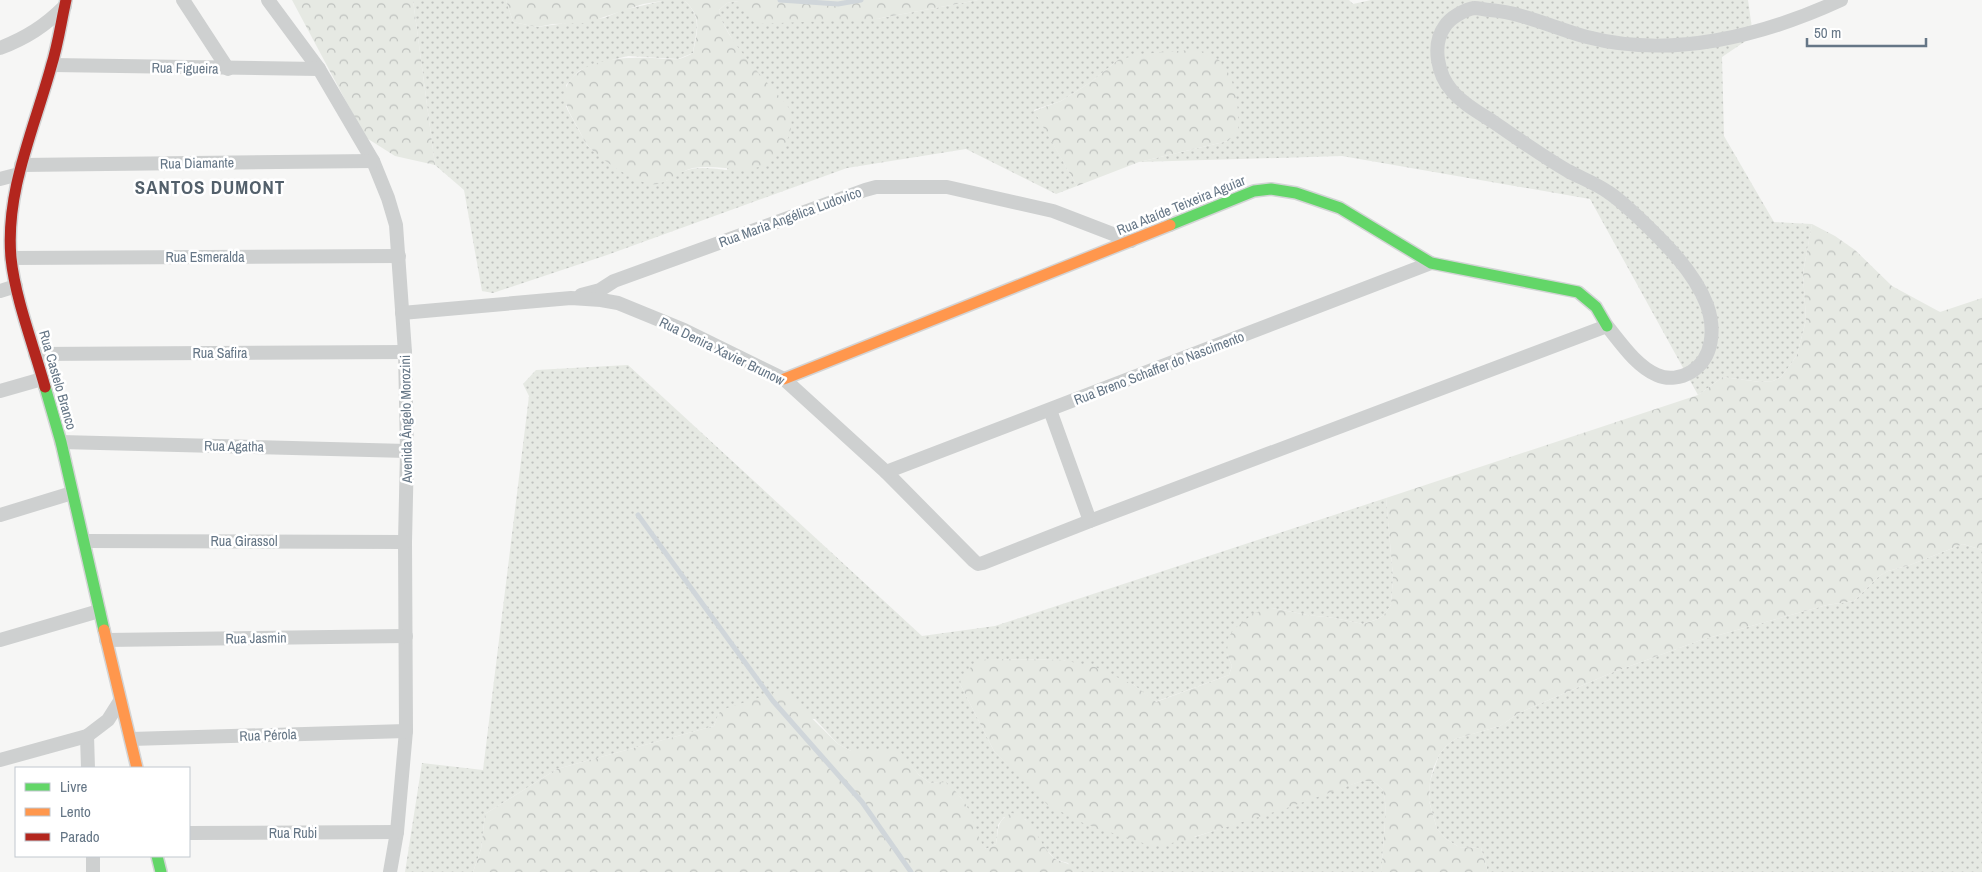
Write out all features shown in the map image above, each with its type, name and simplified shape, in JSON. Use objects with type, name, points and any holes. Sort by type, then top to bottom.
[{"type":"street","points":[[183,0],[228,69]]},
{"type":"street","name":"Avenida Ângelo Morozini","points":[[268,0],[319,69],[373,160],[393,212],[399,256],[405,352],[407,450],[405,542],[406,730],[397,832],[390,872]]},
{"type":"street","points":[[1050,410],[1090,521],[1607,326],[1636,360],[1657,375],[1672,378],[1684,376],[1700,366],[1709,352],[1712,325],[1707,305],[1691,275],[1642,221],[1609,192],[1532,148],[1462,101],[1450,90],[1438,62],[1437,46],[1445,25],[1461,13],[1475,8],[1514,14],[1588,37],[1636,45],[1679,44],[1755,33],[1841,0]]},
{"type":"street","points":[[0,48],[25,38],[49,22],[66,3]]},
{"type":"street","name":"Rua Castelo Branco","points":[[66,3],[52,65],[20,170],[11,216],[11,258],[16,286],[61,442],[137,767]]},
{"type":"street","name":"Rua Figueira","points":[[52,65],[319,69]]},
{"type":"street","name":"Rua Diamante","points":[[0,180],[20,170],[373,160]]},
{"type":"street","name":"Rua Maria Angélica Ludovico","points":[[571,298],[600,290],[614,281],[876,187],[947,187],[1053,211],[1131,241]]},
{"type":"street","name":"Rua Ataíde Teixeira Aguiar","points":[[784,380],[1254,192],[1271,189],[1296,192],[1340,208],[1431,263],[1578,292],[1596,307],[1607,326]]},
{"type":"street","name":"Rua Esmeralda","points":[[11,258],[399,256]]},
{"type":"street","name":"Rua Breno Schaffer do Nascimento","points":[[886,472],[1431,263]]},
{"type":"street","points":[[0,291],[16,286]]},
{"type":"street","name":"Rua Denira Xavier Brunow","points":[[402,313],[571,298],[618,303],[684,330],[784,380],[886,472],[974,561],[983,563],[1090,521]]},
{"type":"street","name":"Rua Safira","points":[[35,354],[405,352]]},
{"type":"street","points":[[0,391],[42,379]]},
{"type":"street","name":"Rua Agatha","points":[[61,442],[407,450]]},
{"type":"street","points":[[0,515],[72,493]]},
{"type":"street","name":"Rua Girassol","points":[[84,541],[405,542]]},
{"type":"street","points":[[0,640],[99,611]]},
{"type":"street","name":"Rua Jasmin","points":[[106,640],[406,636]]},
{"type":"street","points":[[0,760],[87,736],[108,720],[120,701]]},
{"type":"street","name":"Rua Pérola","points":[[131,739],[406,730]]},
{"type":"street","points":[[87,736],[88,767]]},
{"type":"street","name":"Rua Rubi","points":[[190,833],[397,832]]},
{"type":"street","points":[[93,857],[93,872]]},
{"type":"street","points":[[157,857],[161,872]]},
{"type":"green space","points":[[292,0],[413,0],[435,165],[395,156],[365,137]]},
{"type":"green space","points":[[413,0],[506,0],[513,22],[537,27],[604,18],[623,10],[662,1],[685,1],[694,13],[697,25],[693,53],[678,59],[628,56],[595,64],[579,71],[566,85],[566,107],[587,145],[593,151],[666,181],[681,172],[695,168],[727,170],[732,39],[720,18],[719,10],[727,3],[739,1],[876,19],[978,0],[1349,0],[1353,4],[1371,0],[1748,0],[1753,36],[1722,57],[1724,136],[1774,222],[1812,224],[1803,273],[1806,320],[1797,355],[1781,377],[1773,381],[1760,382],[1723,377],[1698,395],[1590,199],[1342,156],[1139,162],[1228,141],[1118,60],[1091,82],[1061,101],[1034,110],[1077,186],[1056,194],[966,149],[847,168],[607,255],[493,293],[482,291],[464,190],[435,165]]},
{"type":"green space","points":[[506,0],[978,0],[876,19],[755,24],[739,1],[727,3],[719,10],[728,33],[759,74],[789,108],[791,122],[789,135],[776,157],[766,164],[755,168],[693,168],[661,183],[651,184],[620,171],[590,148],[570,113],[565,99],[565,92],[567,85],[579,72],[586,67],[604,61],[624,58],[679,59],[693,53],[697,25],[691,7],[685,1],[662,1],[643,4],[586,23],[553,24],[537,27],[513,22]]},
{"type":"green space","points":[[1191,50],[1211,55],[1219,60],[1225,68],[1234,87],[1238,110],[1238,130],[1228,141],[1139,162],[1077,186],[1034,111],[1061,101],[1091,82],[1118,60],[1141,54]]},
{"type":"green space","points":[[1812,224],[1835,236],[1855,250],[1892,286],[1940,312],[1982,298],[1982,550],[1963,544],[1910,565],[1888,571],[1879,576],[1854,601],[1827,605],[1701,640],[1611,673],[1519,713],[1500,726],[1455,739],[1439,755],[1433,769],[1429,801],[1437,829],[1446,839],[1459,847],[1481,848],[1488,872],[1382,872],[1385,804],[1382,789],[1373,781],[1362,781],[1284,809],[1194,837],[1191,840],[1152,846],[1085,824],[1048,805],[994,751],[959,682],[975,662],[988,659],[1063,660],[1095,667],[1134,685],[1156,702],[1229,675],[1232,666],[1227,654],[1228,638],[1234,629],[1254,613],[1272,608],[1363,624],[1384,615],[1391,605],[1393,577],[1386,498],[1698,395],[1723,377],[1760,382],[1773,381],[1781,377],[1797,355],[1806,320],[1803,273]]},
{"type":"green space","points":[[628,365],[922,636],[995,626],[1386,498],[1393,577],[1391,605],[1384,615],[1378,619],[1363,624],[1272,608],[1227,654],[1232,666],[1229,675],[1155,702],[1134,685],[1063,660],[988,659],[959,682],[994,751],[1021,777],[1195,837],[1362,781],[1373,781],[1382,789],[1385,804],[1382,872],[1074,872],[1068,863],[1055,859],[1044,847],[1025,819],[1004,817],[998,825],[996,844],[986,849],[976,833],[968,809],[957,794],[942,784],[930,783],[919,775],[899,751],[851,751],[838,744],[815,719],[719,713],[714,726],[557,769],[485,814],[481,849],[473,872],[405,872],[422,763],[483,770],[529,396],[523,384],[536,370]]},
{"type":"green space","points":[[1963,544],[1982,550],[1982,872],[1488,872],[1481,848],[1459,847],[1446,839],[1437,829],[1429,801],[1430,781],[1439,755],[1455,739],[1500,726],[1519,713],[1611,673],[1701,640],[1827,605],[1854,601],[1879,576],[1888,571],[1910,565]]},
{"type":"green space","points":[[783,690],[838,744],[851,751],[900,751],[919,775],[930,783],[946,782],[967,806],[980,840],[986,849],[996,844],[1001,822],[1012,813],[1027,821],[1049,853],[1056,859],[1068,864],[1073,868],[1074,872],[473,872],[481,849],[485,814],[557,769],[714,726],[719,713],[724,709]]},
{"type":"waterway","points":[[780,0],[838,4],[861,0]]},
{"type":"waterway","points":[[638,515],[773,701],[862,802],[911,872]]},
{"type":"traffic: fast","points":[[1170,225],[1254,191],[1271,189],[1296,193],[1340,208],[1431,263],[1578,292],[1596,307],[1607,326]]},
{"type":"traffic: fast","points":[[45,387],[61,442],[104,630]]},
{"type":"traffic: fast","points":[[157,857],[161,872]]},
{"type":"traffic: slow","points":[[784,379],[1170,225]]},
{"type":"traffic: slow","points":[[104,630],[137,767]]},
{"type":"traffic: jam","points":[[45,387],[16,289],[11,258],[10,233],[12,209],[22,161],[58,42],[66,0]]},
{"type":"district","name":"SANTOS DUMONT","points":[[210,187]]}]
